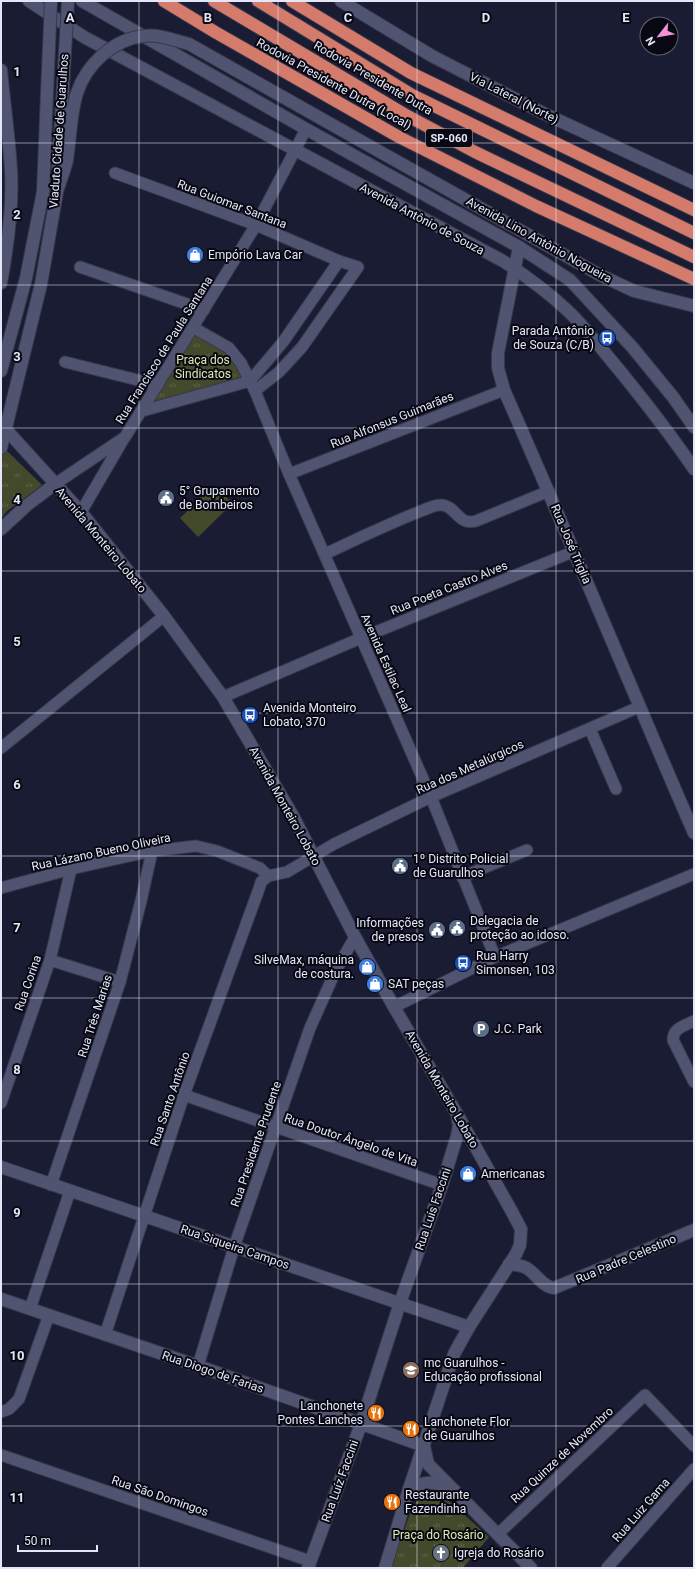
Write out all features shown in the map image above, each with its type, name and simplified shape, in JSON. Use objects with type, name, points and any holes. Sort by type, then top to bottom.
[{"type":"highway","name":"Rodovia Presidente Dutra (Local)","points":[[164,1],[215,32],[392,133],[536,206],[694,280]]},
{"type":"highway","name":"Rodovia Presidente Dutra","points":[[214,1],[404,114],[475,152],[694,257]]},
{"type":"highway","name":"Rodovia Presidente Dutra","points":[[258,1],[414,96],[694,233]]},
{"type":"highway","name":"Rodovia Presidente Dutra","points":[[292,1],[411,73],[694,210]]},
{"type":"main road","name":"Avenida Antônio de Souza","points":[[29,1],[92,41],[515,269],[545,291],[569,312],[593,338],[666,429],[694,468]]},
{"type":"main road","name":"Viaduto Cidade de Guarulhos","points":[[1,371],[26,278],[43,192],[51,1]]},
{"type":"main road","name":"Viaduto Cidade de Guarulhos","points":[[1,448],[3,427],[41,284],[57,192],[68,1]]},
{"type":"main road","name":"Avenida Antônio de Souza","points":[[82,1],[306,129],[519,247],[570,280],[633,348],[673,397],[694,427]]},
{"type":"main road","name":"Via Lateral (Norte)","points":[[341,1],[432,56],[545,114],[694,183]]},
{"type":"main road","name":"Avenida Lino Antônio Nogueira","points":[[57,192],[67,162],[76,95],[81,81],[96,61],[109,50],[132,39],[143,36],[162,37],[189,44],[600,275],[634,291],[694,306]]},
{"type":"main road","points":[[1,70],[11,170],[10,207],[1,282]]},
{"type":"main road","name":"Rua José Triglia","points":[[519,247],[498,353],[498,368],[504,390],[575,551],[639,707],[694,833]]},
{"type":"main road","name":"Avenida Monteiro Lobato","points":[[3,427],[81,512],[164,616],[223,697],[293,816],[355,937],[394,1007],[518,1222],[521,1229],[520,1245],[509,1264]]},
{"type":"main road","points":[[1,529],[27,505],[55,484]]},
{"type":"main road","name":"Rua Luís Faccini","points":[[400,1304],[442,1185],[457,1136],[459,1126],[457,1114]]},
{"type":"main road","name":"Rua Siqueira Campos","points":[[1,1167],[469,1327]]},
{"type":"main road","name":"Rua Padre Celestino","points":[[509,1264],[528,1268],[550,1288],[558,1288],[694,1230]]},
{"type":"main road","points":[[385,1568],[454,1354],[469,1327],[509,1264]]},
{"type":"main road","name":"Rua Diogo de Farias","points":[[1,1299],[198,1366],[424,1446]]},
{"type":"main road","name":"Rua Luíz Faccini","points":[[309,1565],[361,1424],[400,1304]]},
{"type":"main road","points":[[424,1446],[428,1464],[531,1568]]},
{"type":"main road","points":[[410,1489],[425,1482],[433,1482],[451,1487]]},
{"type":"street","name":"Rua Francisco de Paula Santana","points":[[81,512],[256,225],[306,129]]},
{"type":"street","name":"Rua Guiomar Santana","points":[[116,173],[256,225],[339,261],[358,267],[298,352],[278,372],[253,386]]},
{"type":"street","points":[[142,411],[253,386],[339,261]]},
{"type":"street","points":[[80,267],[204,310]]},
{"type":"street","name":"Avenida Estilac Leal","points":[[194,328],[229,348],[241,363],[253,386],[289,474],[431,797],[495,957]]},
{"type":"street","points":[[65,362],[158,385]]},
{"type":"street","name":"Rua Alfonsus Guimarães","points":[[289,474],[504,390]]},
{"type":"street","name":"Rua Francisco de Paula Santana","points":[[55,484],[125,438]]},
{"type":"street","points":[[325,554],[392,522],[440,504],[449,507],[468,523],[549,491]]},
{"type":"street","name":"Rua Poeta Castro Alves","points":[[223,697],[361,638],[575,551]]},
{"type":"street","points":[[1,748],[164,616]]},
{"type":"street","name":"Rua dos Metalúrgicos","points":[[314,856],[334,844],[431,797],[639,707]]},
{"type":"street","points":[[590,729],[616,789]]},
{"type":"street","name":"Rua Lázano Bueno Oliveira","points":[[1,888],[71,869],[152,852],[196,846],[216,851],[260,868],[268,876]]},
{"type":"street","points":[[462,877],[527,850]]},
{"type":"street","name":"Rua Três Marias","points":[[52,1185],[120,982],[142,901],[152,852]]},
{"type":"street","points":[[268,876],[287,872],[314,856]]},
{"type":"street","name":"Rua Corina","points":[[1,1103],[50,960],[71,869]]},
{"type":"street","points":[[394,1007],[495,957],[694,874]]},
{"type":"street","name":"Rua Santo Antônio","points":[[105,1335],[184,1095],[260,886],[268,876]]},
{"type":"street","name":"Rua Presidente Prudente","points":[[198,1366],[234,1247],[310,1028],[320,1002],[355,937]]},
{"type":"street","points":[[50,960],[120,982]]},
{"type":"street","points":[[694,1021],[680,1027],[673,1035],[673,1040],[694,1082]]},
{"type":"street","name":"Rua Doutor Ângelo de Vita","points":[[184,1095],[442,1185]]},
{"type":"street","points":[[30,1308],[70,1191]]},
{"type":"street","points":[[1,1412],[9,1409],[19,1399],[49,1315]]},
{"type":"street","name":"Rua Quinze de Novembro","points":[[498,1534],[645,1395],[694,1446]]},
{"type":"street","name":"Rua São Domingos","points":[[1,1455],[309,1565]]},
{"type":"street","name":"Rua Luiz Gama","points":[[607,1568],[694,1469]]},
{"type":"green space","name":"Praça dos Sindicatos","points":[[196,332],[232,358],[245,382],[151,405]]},
{"type":"green space","points":[[1,445],[42,485],[7,511],[1,519]]},
{"type":"green space","points":[[213,486],[233,503],[198,537],[180,518]]},
{"type":"green space","name":"Praça do Rosário","points":[[431,1493],[441,1494],[489,1537],[463,1568],[391,1567],[411,1511],[420,1496]]},
{"type":"place","name":"Empório Lava Car","points":[[195,255]]},
{"type":"place","name":"Parada Antônio de Souza (C/B)","points":[[607,338]]},
{"type":"place","name":"5° Grupamento de Bombeiros","points":[[166,498]]},
{"type":"place","name":"Avenida Monteiro Lobato, 370","points":[[250,715]]},
{"type":"place","name":"1º Distrito Policial de Guarulhos","points":[[400,866]]},
{"type":"place","name":"Delegacia de proteção ao idoso.","points":[[457,928]]},
{"type":"place","name":"Informações de presos","points":[[437,930]]},
{"type":"place","name":"Rua Harry Simonsen, 103","points":[[463,963]]},
{"type":"place","name":"SilveMax, máquina de costura.","points":[[367,967]]},
{"type":"place","name":"SAT peças","points":[[375,984]]},
{"type":"place","name":"J.C. Park","points":[[481,1029]]},
{"type":"place","name":"Americanas","points":[[468,1174]]},
{"type":"place","name":"mc Guarulhos - Educação profissional","points":[[411,1370]]},
{"type":"place","name":"Lanchonete Pontes Lanches","points":[[376,1413]]},
{"type":"place","name":"Lanchonete Flor de Guarulhos","points":[[411,1429]]},
{"type":"place","name":"Restaurante Fazendinha","points":[[392,1502]]},
{"type":"place","name":"Igreja do Rosário","points":[[441,1553]]}]
